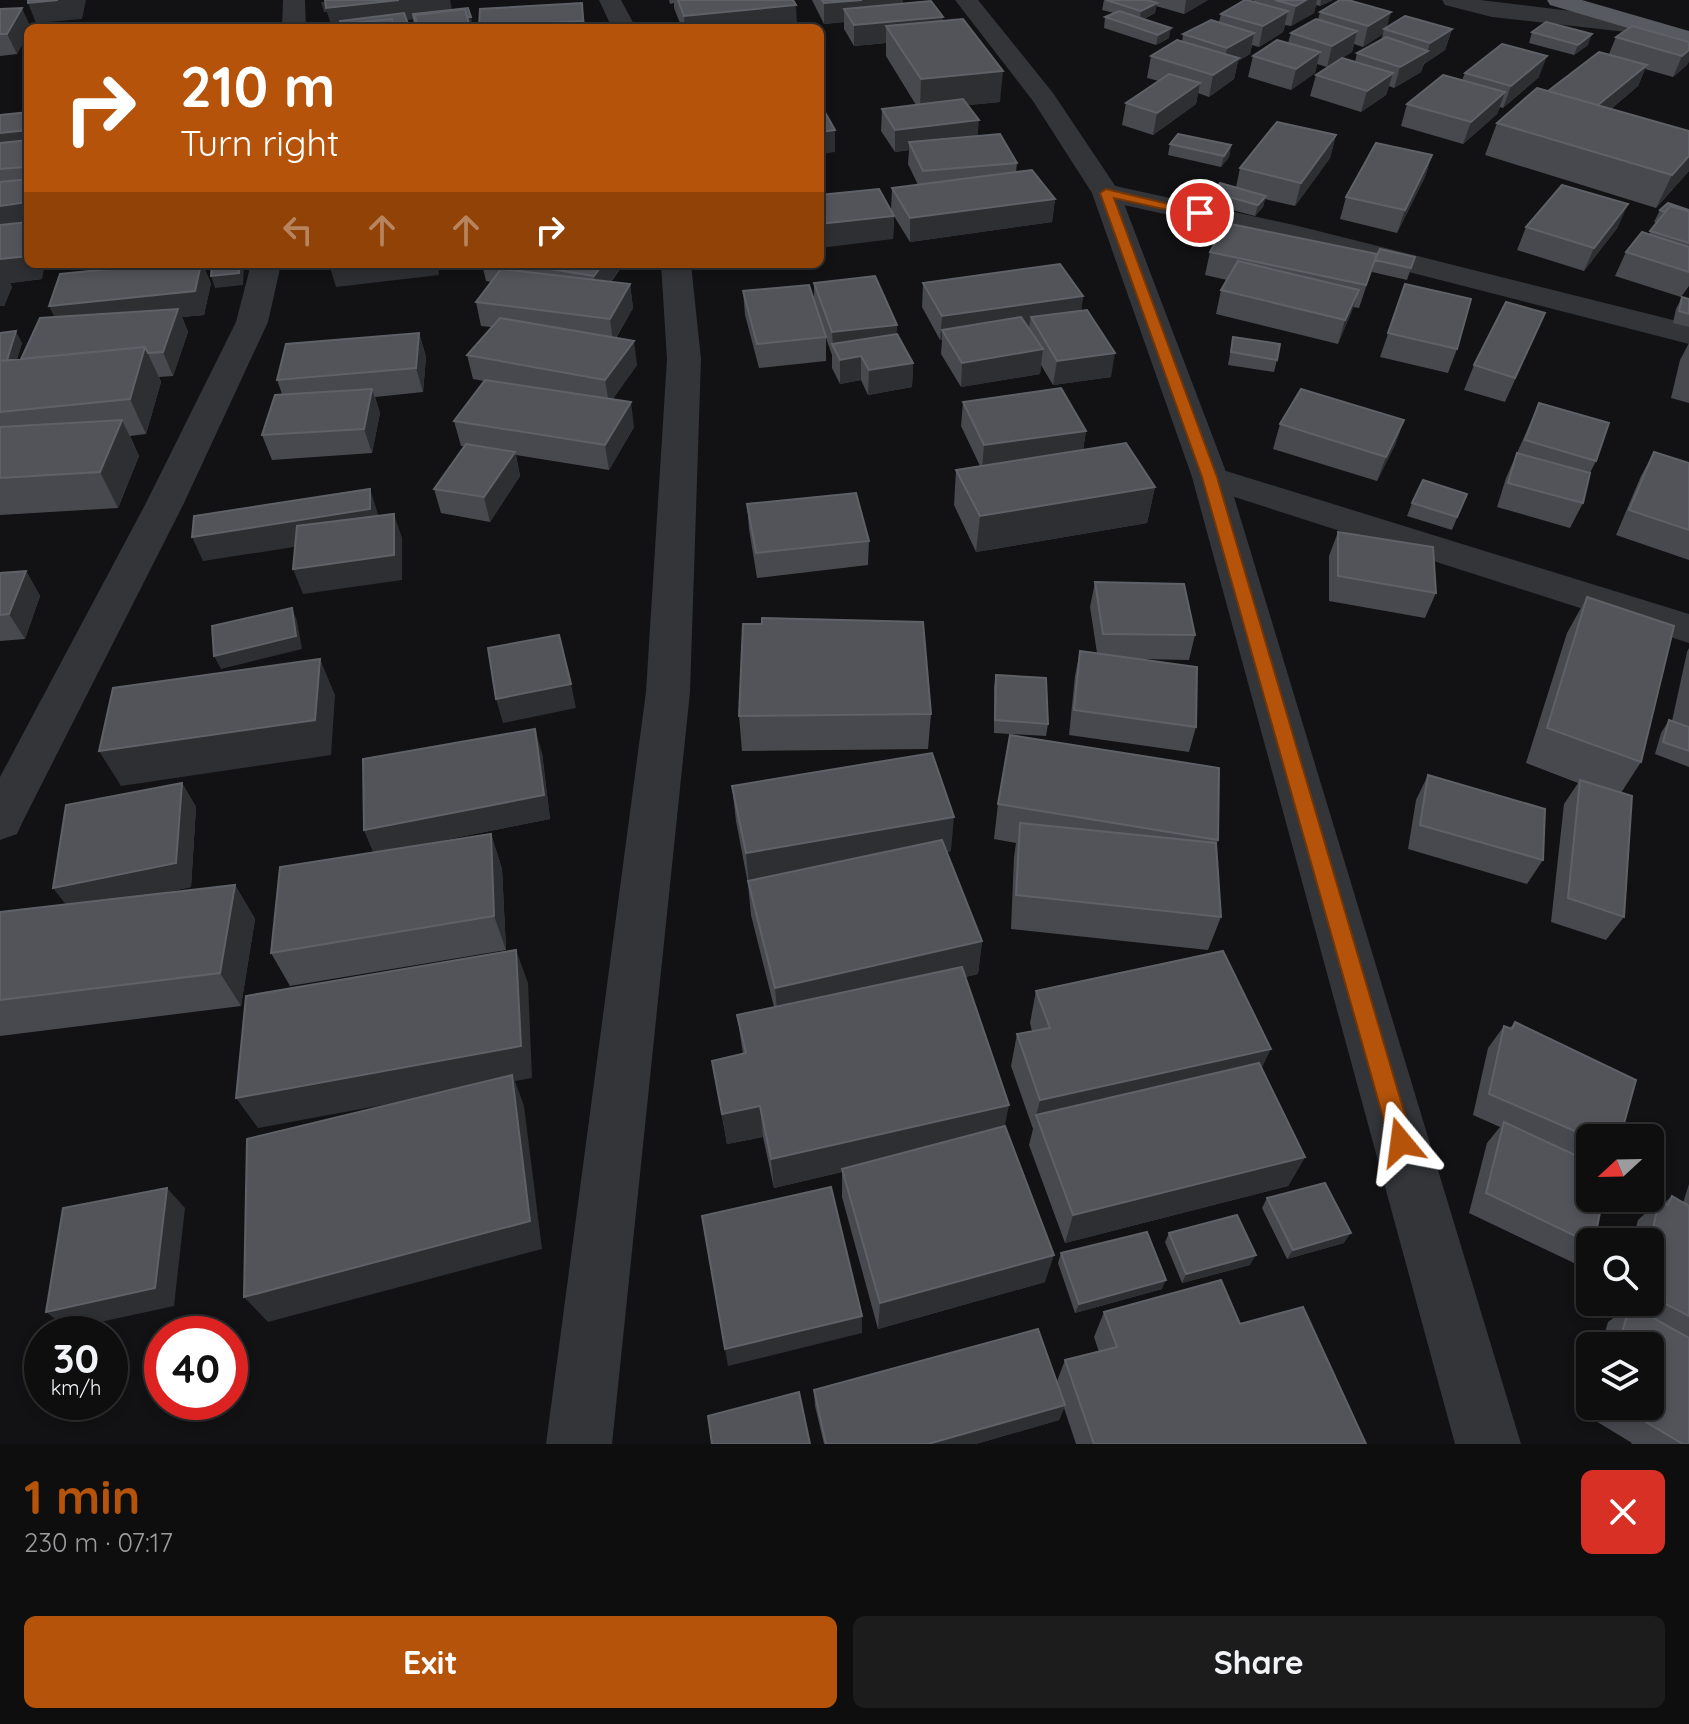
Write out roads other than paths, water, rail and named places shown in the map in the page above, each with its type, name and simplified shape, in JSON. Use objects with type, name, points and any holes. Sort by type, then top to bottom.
[{"type":"highway","points":[[1558,0],[1689,39]]},
{"type":"highway","points":[[1637,0],[1689,16]]},
{"type":"street","points":[[294,0],[294,24]]},
{"type":"street","points":[[610,0],[622,24]]},
{"type":"street","points":[[966,0],[1044,98],[1106,193],[1210,477],[1488,1444]]},
{"type":"street","points":[[1453,0],[1492,10],[1653,28]]},
{"type":"street","points":[[1106,193],[1294,234],[1689,334]]},
{"type":"street","points":[[0,821],[165,503],[252,322],[265,268]]},
{"type":"street","points":[[579,1444],[668,692],[684,359],[676,268]]},
{"type":"street","points":[[1210,477],[1689,629]]}]
